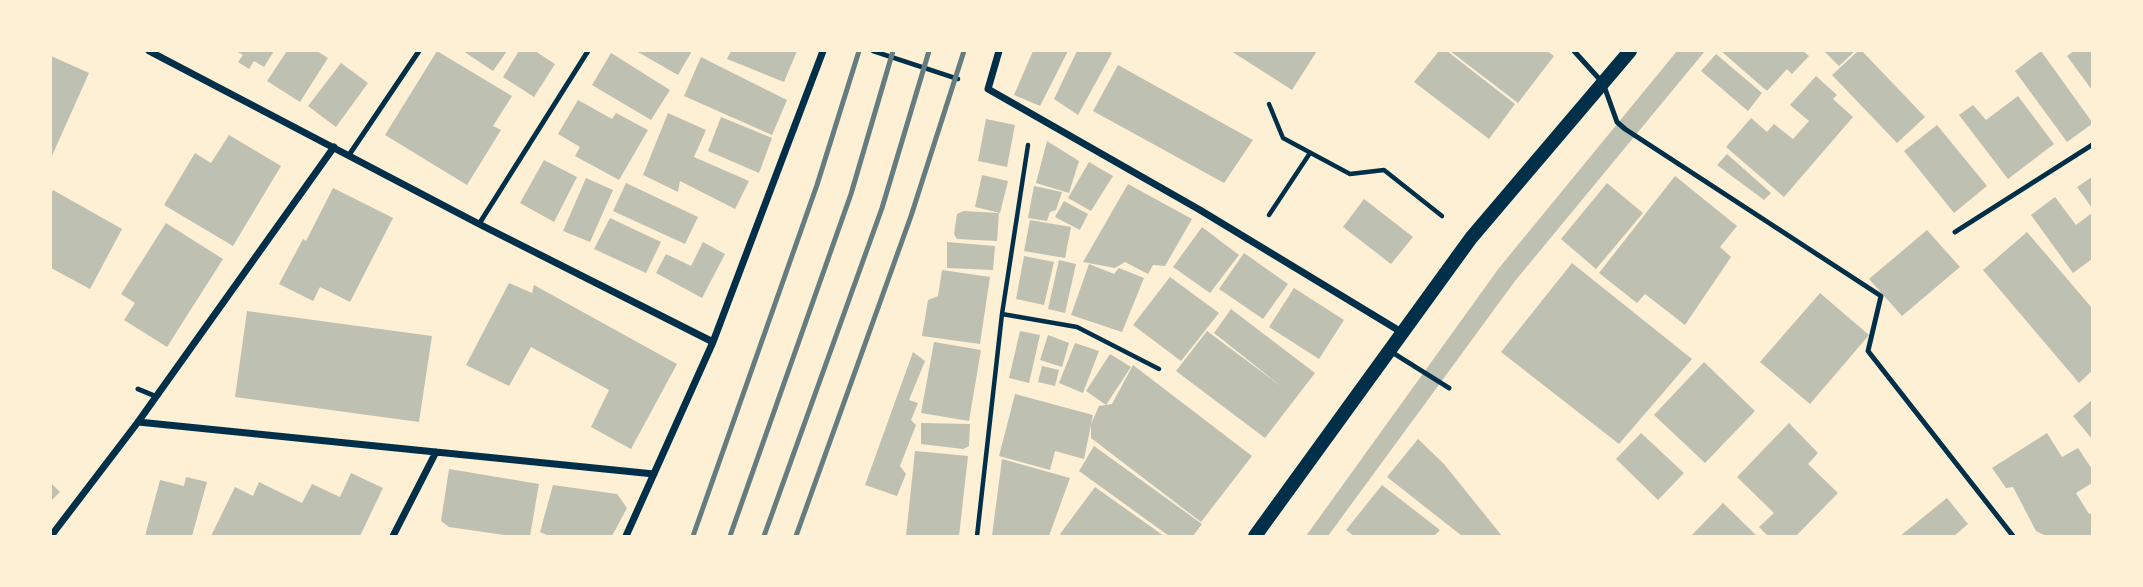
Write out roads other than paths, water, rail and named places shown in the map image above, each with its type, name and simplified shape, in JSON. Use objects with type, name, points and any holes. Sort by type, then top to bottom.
[{"type":"main road","points":[[1255,536],[1471,238],[1630,51]]},
{"type":"street","points":[[149,51],[479,224],[713,342]]},
{"type":"street","points":[[626,536],[713,342],[823,51]]},
{"type":"street","points":[[999,51],[988,89],[1200,210],[1403,333]]},
{"type":"street","points":[[51,536],[138,422],[334,146]]},
{"type":"street","points":[[138,422],[654,474]]},
{"type":"street","points":[[393,536],[436,452]]},
{"type":"lane","points":[[349,155],[419,51]]},
{"type":"lane","points":[[479,224],[587,51]]},
{"type":"lane","points":[[1574,51],[1603,83],[1617,122],[1625,129],[1881,296],[1868,351],[2013,536]]},
{"type":"lane","points":[[1955,232],[2092,145]]},
{"type":"lane","points":[[1390,351],[1449,387]]},
{"type":"lane","points":[[138,389],[155,396]]},
{"type":"railway","points":[[693,536],[817,185],[859,51]]},
{"type":"railway","points":[[730,536],[851,194],[893,51]]},
{"type":"railway","points":[[764,536],[882,208],[929,51]]},
{"type":"railway","points":[[796,536],[911,216],[964,51]]}]
